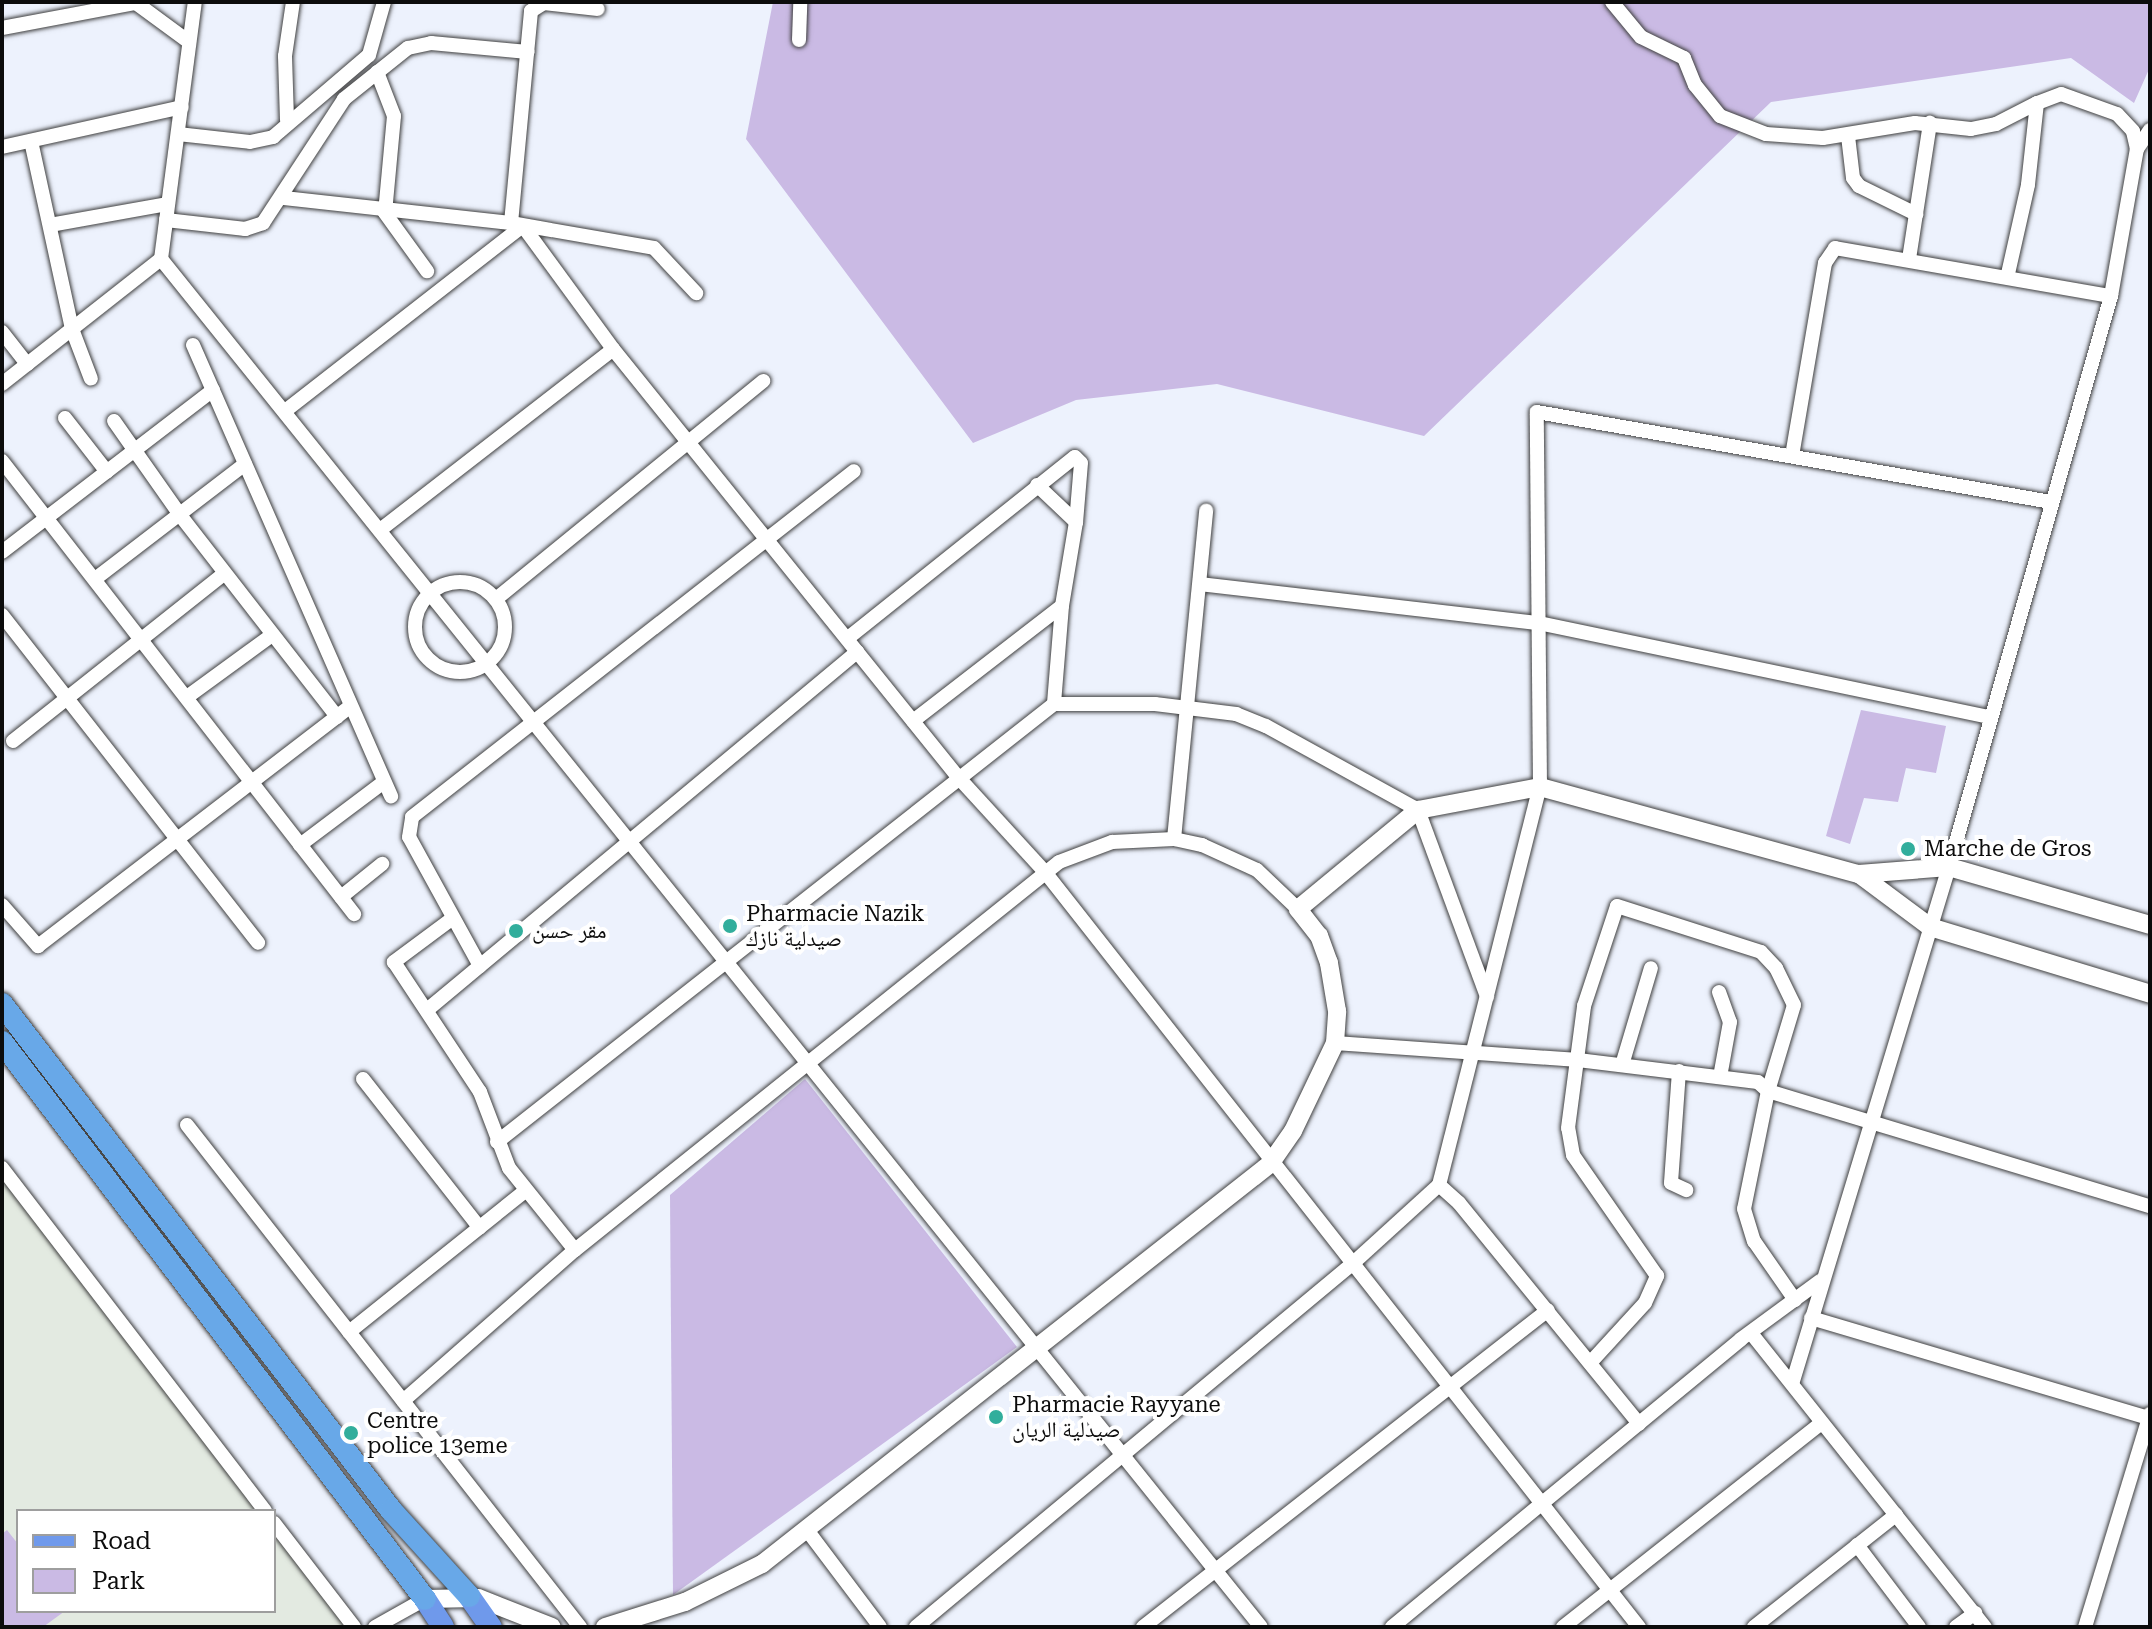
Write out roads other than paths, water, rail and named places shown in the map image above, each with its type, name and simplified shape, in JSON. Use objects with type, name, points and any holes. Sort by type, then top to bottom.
[{"type":"highway","points":[[2,1004],[391,1510],[469,1596]]},
{"type":"highway","points":[[2,1042],[425,1599]]},
{"type":"main road","points":[[469,1596],[491,1627]]},
{"type":"main road","points":[[425,1599],[443,1627]]},
{"type":"street","points":[[2,28],[136,2],[189,42]]},
{"type":"street","points":[[2,384],[161,259],[195,2]]},
{"type":"street","points":[[287,120],[285,56],[293,2]]},
{"type":"street","points":[[178,134],[263,141],[369,55],[384,2]]},
{"type":"street","points":[[799,40],[800,2]]},
{"type":"street","points":[[1612,2],[1641,37],[1684,58],[1695,85],[1720,116],[1766,134],[1848,136],[1930,123],[1971,129],[1996,124],[2061,94],[2089,101],[2117,114],[2133,131],[2137,149],[2111,296],[1989,717],[1949,867],[1873,1122],[1820,1281],[1793,1381]]},
{"type":"street","points":[[598,9],[539,3],[531,11],[517,224],[613,349],[957,776],[1045,872],[1270,1164],[1544,1502],[1608,1592],[1639,1627]]},
{"type":"street","points":[[166,220],[252,228],[268,219],[344,99],[377,72],[423,43],[528,52]]},
{"type":"street","points":[[377,72],[394,116],[385,213],[427,271]]},
{"type":"street","points":[[2008,274],[2028,185],[2037,103]]},
{"type":"street","points":[[2,147],[182,107]]},
{"type":"street","points":[[1909,259],[1930,123]]},
{"type":"street","points":[[2137,149],[2150,130]]},
{"type":"street","points":[[1848,136],[1853,178],[1859,186],[1916,214]]},
{"type":"street","points":[[31,141],[72,329],[91,379]]},
{"type":"street","points":[[284,198],[385,213],[517,224],[654,248],[696,293]]},
{"type":"street","points":[[50,225],[168,204]]},
{"type":"street","points":[[285,411],[517,224]]},
{"type":"street","points":[[1792,456],[1828,252],[1835,248],[2008,274],[2111,296]]},
{"type":"street","points":[[161,259],[1261,1627]]},
{"type":"street","points":[[2,332],[27,364]]},
{"type":"street","points":[[193,345],[391,797]]},
{"type":"street","points":[[380,530],[613,349]]},
{"type":"street","points":[[496,599],[686,440],[763,381]]},
{"type":"street","points":[[2,552],[213,390]]},
{"type":"street","points":[[916,1627],[1121,1452],[1351,1265],[1439,1185],[1540,787],[1537,412],[2051,502]]},
{"type":"street","points":[[65,418],[107,472]]},
{"type":"street","points":[[114,421],[180,515],[337,717]]},
{"type":"street","points":[[848,638],[1070,457],[1079,459],[1076,522],[1062,606],[1054,704]]},
{"type":"street","points":[[2,461],[354,914]]},
{"type":"street","points":[[95,579],[245,464]]},
{"type":"street","points":[[480,966],[409,837],[409,821],[854,471]]},
{"type":"street","points":[[1037,485],[1076,522]]},
{"type":"street","points":[[1174,839],[1206,511]]},
{"type":"street","points":[[13,741],[225,573]]},
{"type":"street","points":[[464,582],[496,599],[506,633],[488,664],[455,672],[425,656],[415,623],[430,593],[464,582]]},
{"type":"street","points":[[1200,584],[1539,623],[1989,717]]},
{"type":"street","points":[[913,721],[1062,606]]},
{"type":"street","points":[[2,615],[258,943]]},
{"type":"street","points":[[187,697],[272,635]]},
{"type":"street","points":[[427,1010],[857,652]]},
{"type":"street","points":[[497,1142],[957,776],[1054,704],[1187,706],[1266,726],[1418,810],[1487,997]]},
{"type":"street","points":[[2,905],[38,946],[351,706]]},
{"type":"street","points":[[300,845],[384,782]]},
{"type":"street","points":[[1298,909],[1418,810],[1540,787],[1859,874],[1949,867],[2150,925]]},
{"type":"street","points":[[403,1401],[575,1250],[1045,872],[1112,842],[1174,839],[1202,845],[1257,870],[1298,909],[1319,936],[1329,963],[1337,1011],[1335,1043],[1293,1131],[1270,1164],[807,1530],[725,1584],[613,1626]]},
{"type":"street","points":[[341,897],[382,864]]},
{"type":"street","points":[[1859,874],[1930,927],[2150,994]]},
{"type":"street","points":[[1590,1363],[1645,1303],[1657,1276],[1573,1155],[1568,1128],[1584,1006],[1611,911],[1625,908],[1733,939],[1761,952],[1776,968],[1794,1005],[1768,1091],[1744,1209],[1754,1241],[1795,1300]]},
{"type":"street","points":[[453,918],[394,962],[480,1092],[497,1142],[525,1191],[575,1250]]},
{"type":"street","points":[[1622,1065],[1651,968]]},
{"type":"street","points":[[1719,992],[1730,1022],[1720,1077]]},
{"type":"street","points":[[1335,1043],[1578,1060],[1758,1082],[1768,1091],[2150,1206]]},
{"type":"street","points":[[1679,1071],[1671,1183],[1686,1190]]},
{"type":"street","points":[[363,1079],[480,1228]]},
{"type":"street","points":[[187,1125],[580,1627]]},
{"type":"street","points":[[2,1168],[263,1509]]},
{"type":"street","points":[[1439,1185],[1548,1310],[1639,1424]]},
{"type":"street","points":[[349,1332],[525,1191]]},
{"type":"street","points":[[1392,1627],[1751,1333],[1820,1281]]},
{"type":"street","points":[[1143,1627],[1548,1310]]},
{"type":"street","points":[[1811,1318],[2149,1416],[2145,1462],[2085,1627]]},
{"type":"street","points":[[1751,1333],[1793,1381],[1820,1424],[1985,1627]]},
{"type":"street","points":[[1563,1627],[1820,1424]]},
{"type":"street","points":[[1754,1627],[1896,1515]]},
{"type":"street","points":[[276,1526],[354,1627]]},
{"type":"street","points":[[807,1530],[880,1627]]},
{"type":"street","points":[[1857,1545],[1919,1627]]},
{"type":"street","points":[[375,1627],[425,1599],[469,1596],[552,1627]]},
{"type":"street","points":[[1956,1627],[1975,1613]]},
{"type":"place","name":"Marche de Gros","points":[[1908,849]]},
{"type":"place","name":"Pharmacie Nazik صيدلية نازك","points":[[730,926]]},
{"type":"place","name":"مقر حسن","points":[[516,931]]},
{"type":"place","name":"Pharmacie Rayyane صيدلية الريان","points":[[996,1417]]},
{"type":"place","name":"Centre police 13eme","points":[[351,1433]]}]
